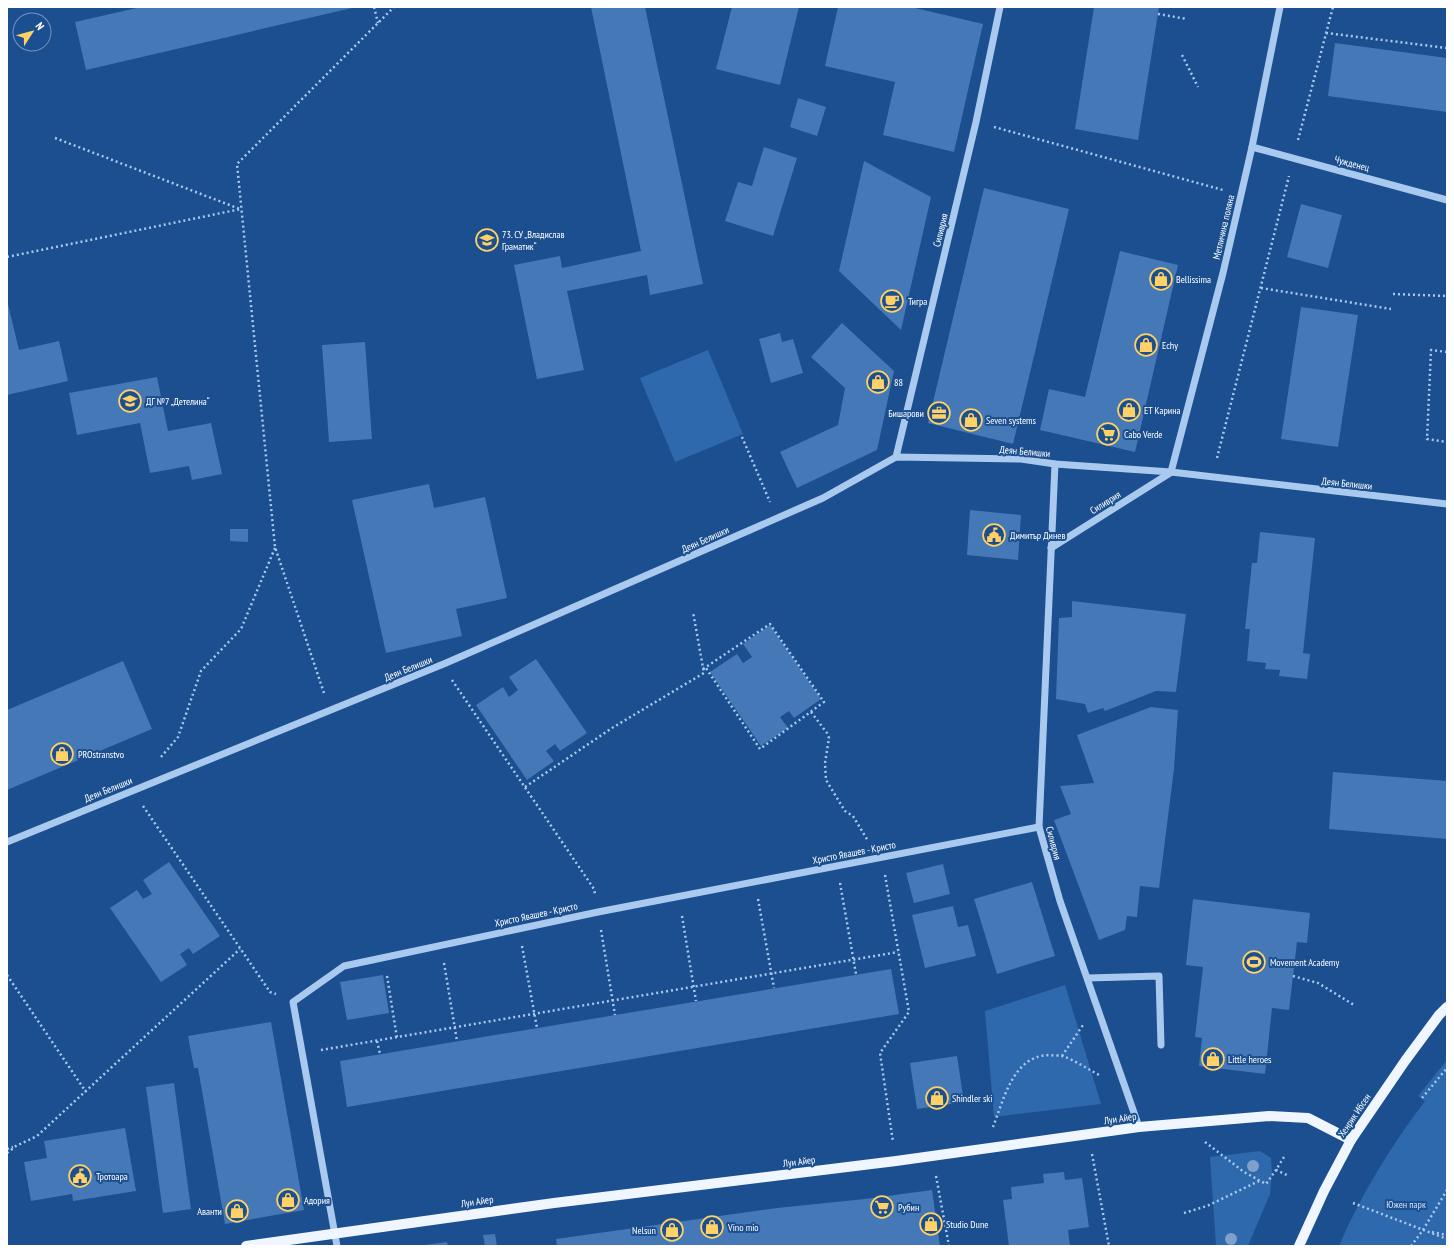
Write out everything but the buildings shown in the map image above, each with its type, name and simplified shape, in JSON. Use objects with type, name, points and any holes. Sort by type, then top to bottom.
[{"type":"main road","name":"Хенрик Ибсен","points":[[1299,1246],[1324,1191],[1351,1140],[1405,1062],[1439,1015],[1447,1007]]},
{"type":"main road","name":"Луи Айер","points":[[246,1246],[554,1203],[896,1161],[1139,1127],[1269,1116],[1308,1118],[1351,1140]]},
{"type":"street","name":"Силиврия","points":[[896,457],[976,122],[1000,7]]},
{"type":"street","name":"Метличина поляна","points":[[1171,472],[1223,273],[1252,147],[1280,7]]},
{"type":"street","name":"Чужденец","points":[[1252,147],[1447,200]]},
{"type":"street","name":"Деян Белишки","points":[[7,842],[442,665],[823,498],[896,457],[1021,459],[1055,464],[1171,472],[1212,478],[1447,504]]},
{"type":"street","name":"Силиврия","points":[[1055,464],[1039,826],[1060,901],[1139,1127]]},
{"type":"street","name":"Силиврия","points":[[1051,548],[1171,472]]},
{"type":"street","name":"Христо Явашев - Кристо","points":[[293,1002],[344,966],[598,912],[1039,826]]},
{"type":"street","points":[[1088,978],[1159,976],[1161,1045]]},
{"type":"street","points":[[293,1002],[337,1246]]},
{"type":"path","points":[[374,7],[378,23]]},
{"type":"path","points":[[320,678],[275,547],[237,164],[394,7]]},
{"type":"path","points":[[1212,478],[1332,7]]},
{"type":"path","points":[[1158,14],[1187,19]]},
{"type":"path","points":[[1326,34],[1447,48]]},
{"type":"path","points":[[1182,55],[1198,87]]},
{"type":"path","points":[[976,122],[1241,195]]},
{"type":"path","points":[[55,138],[241,209]]},
{"type":"path","points":[[7,257],[241,209]]},
{"type":"path","points":[[1261,288],[1391,309]]},
{"type":"path","points":[[1393,294],[1447,296]]},
{"type":"path","points":[[1447,352],[1431,350],[1427,438],[1447,442]]},
{"type":"path","points":[[742,438],[777,519]]},
{"type":"path","points":[[158,760],[178,737],[200,671],[242,629],[275,547]]},
{"type":"path","points":[[525,787],[612,728],[704,673],[704,669],[770,624],[824,702],[760,749],[704,669],[693,612]]},
{"type":"path","points":[[442,665],[594,889],[615,1015]]},
{"type":"path","points":[[811,712],[827,733],[829,738],[826,754],[826,780],[845,811],[853,816],[866,838],[881,857],[909,1012],[880,1053],[896,1161]]},
{"type":"path","points":[[132,790],[270,992],[293,1002]]},
{"type":"path","points":[[837,865],[856,974]]},
{"type":"path","points":[[754,881],[774,988]]},
{"type":"path","points":[[678,896],[696,1001]]},
{"type":"path","points":[[519,928],[537,1028]]},
{"type":"path","points":[[440,945],[457,1041]]},
{"type":"path","points":[[7,1148],[16,1146],[37,1136],[240,949]]},
{"type":"path","points":[[302,1054],[898,952]]},
{"type":"path","points":[[384,958],[397,1038]]},
{"type":"path","points":[[7,975],[86,1092]]},
{"type":"path","points":[[1293,976],[1318,983],[1354,1005]]},
{"type":"path","points":[[1062,1056],[1097,1006]]},
{"type":"path","points":[[378,1041],[380,1054]]},
{"type":"path","points":[[984,1149],[1010,1082],[1018,1069],[1029,1060],[1040,1055],[1062,1056],[1126,1089]]},
{"type":"path","points":[[1422,1098],[1447,1068]]},
{"type":"path","points":[[1180,1124],[1244,1172],[1266,1184],[1284,1157]]},
{"type":"path","points":[[1088,1135],[1109,1246]]},
{"type":"path","points":[[7,1154],[16,1146]]},
{"type":"path","points":[[933,1156],[949,1246]]},
{"type":"path","points":[[1276,1170],[1289,1176]]},
{"type":"path","points":[[1184,1213],[1213,1203],[1259,1181]]},
{"type":"path","points":[[1411,1246],[1423,1230],[1447,1190]]},
{"type":"path","points":[[1353,1203],[1447,1239]]},
{"type":"path","points":[[1423,1230],[1447,1235]]},
{"type":"green space","points":[[708,350],[743,434],[675,462],[640,378]]},
{"type":"green space","points":[[1065,985],[1101,1104],[994,1117],[985,1011]]},
{"type":"green space","name":"Южен парк","points":[[1447,1060],[1447,1246],[1339,1246],[1367,1189],[1400,1135],[1425,1101],[1418,1096]]},
{"type":"green space","points":[[1260,1151],[1271,1158],[1272,1173],[1270,1194],[1248,1246],[1216,1246],[1210,1157]]},
{"type":"place","name":"73. СУ „Владислав Граматик“","points":[[487,240]]},
{"type":"place","name":"Bellissima","points":[[1161,279]]},
{"type":"place","name":"Тигра","points":[[892,301]]},
{"type":"place","name":"Echy","points":[[1146,345]]},
{"type":"place","name":"88","points":[[878,382]]},
{"type":"place","name":"ДГ №7 „Детелина“","points":[[130,401]]},
{"type":"place","name":"ЕТ Карина","points":[[1129,410]]},
{"type":"place","name":"Бишарови","points":[[939,413]]},
{"type":"place","name":"Seven systems","points":[[971,420]]},
{"type":"place","name":"Cabo Verde","points":[[1108,434]]},
{"type":"place","name":"Димитър Динев","points":[[994,535]]},
{"type":"place","name":"PROstranstvo","points":[[62,754]]},
{"type":"place","name":"Movement Academy","points":[[1254,962]]},
{"type":"place","name":"Little heroes","points":[[1213,1059]]},
{"type":"place","name":"Shindler ski","points":[[937,1098]]},
{"type":"place","name":"Тротоара","points":[[80,1176]]},
{"type":"place","name":"Адория","points":[[288,1200]]},
{"type":"place","name":"Рубин","points":[[882,1207]]},
{"type":"place","name":"Аванти","points":[[237,1211]]},
{"type":"place","name":"Studio Dune","points":[[931,1224]]},
{"type":"place","name":"Vino mio","points":[[712,1227]]},
{"type":"place","name":"Nelsun","points":[[672,1230]]}]
